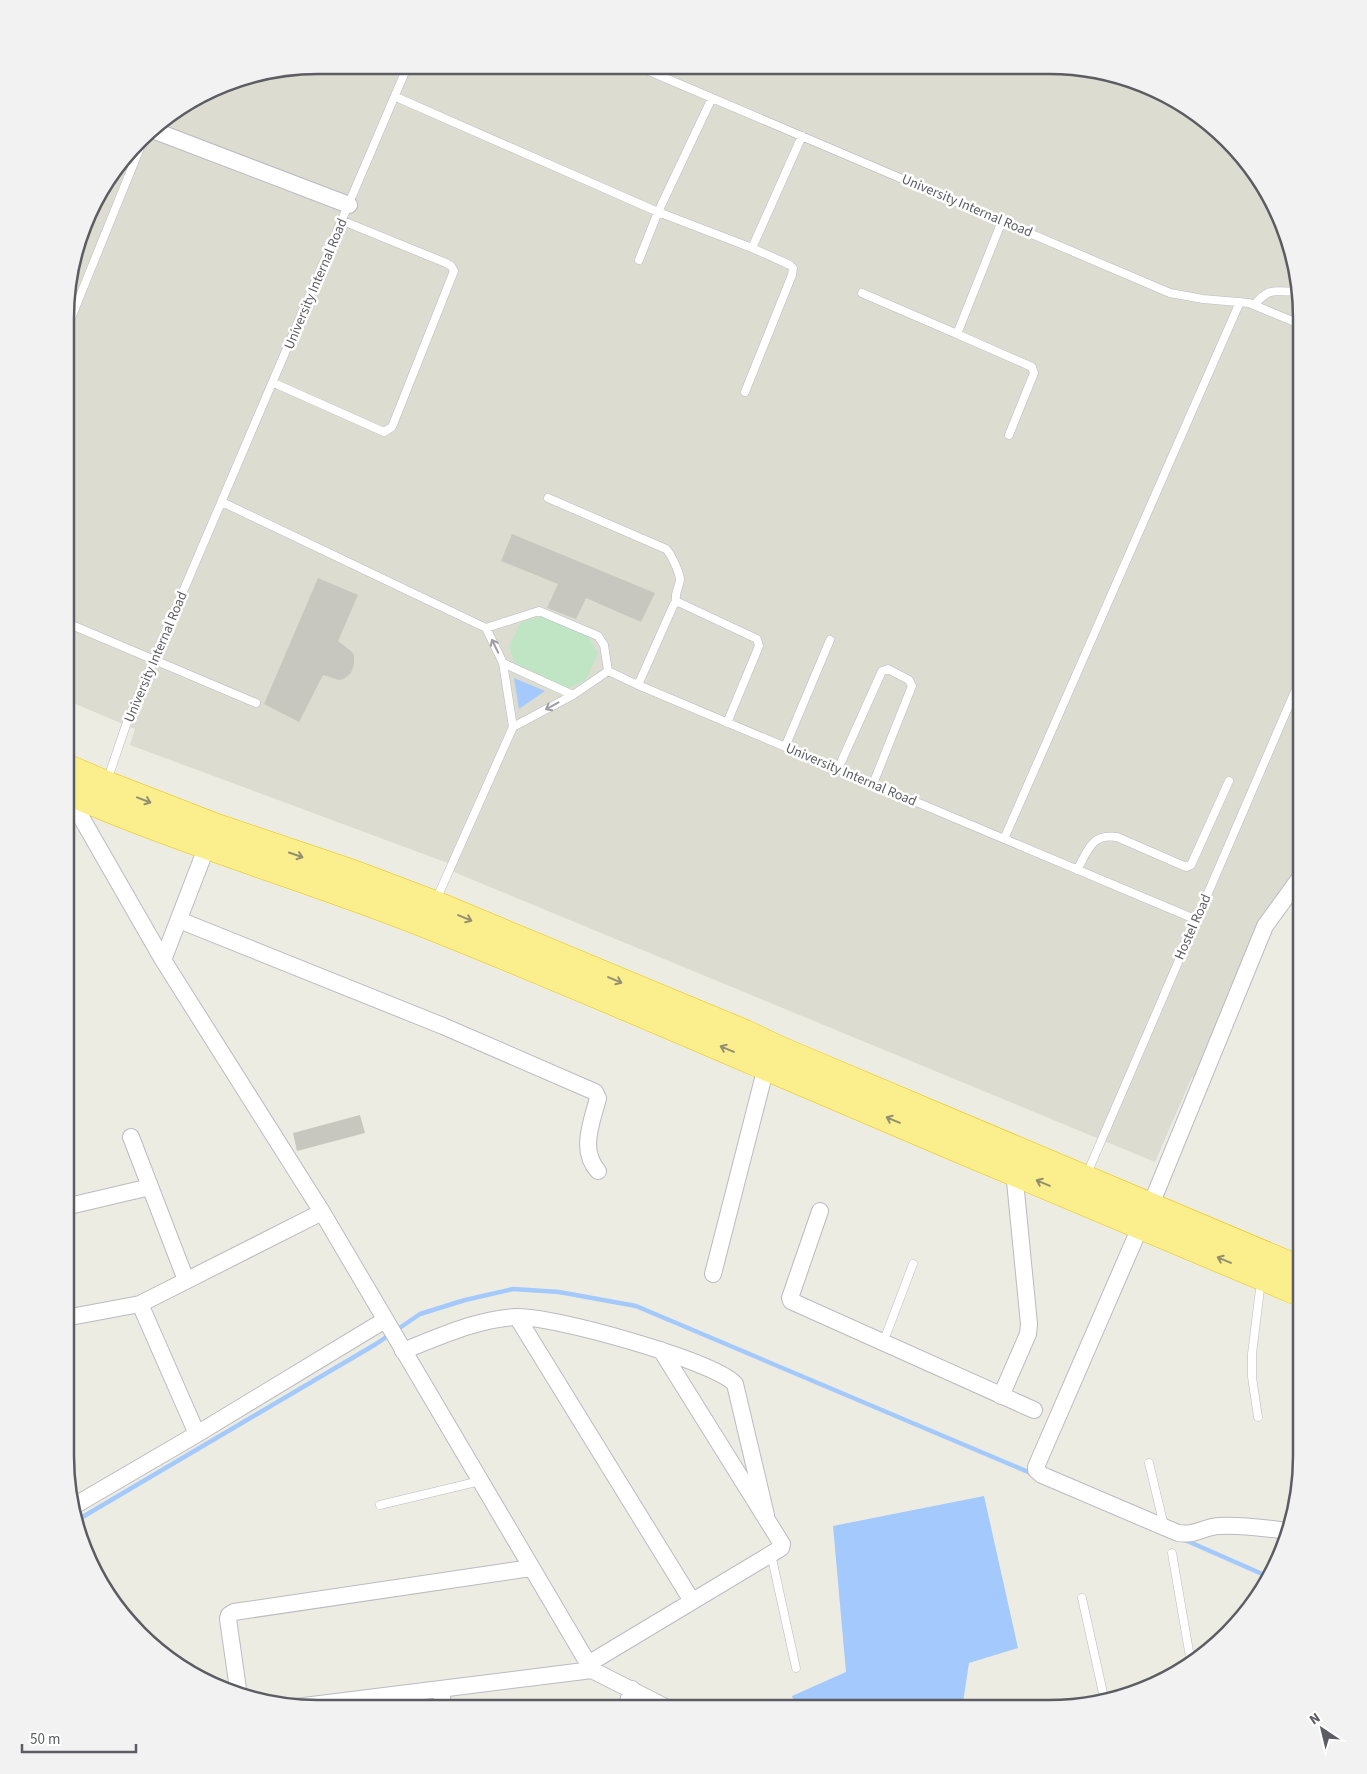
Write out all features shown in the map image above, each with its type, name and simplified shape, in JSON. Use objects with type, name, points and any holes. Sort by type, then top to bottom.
[{"type":"highway","points":[[74,771],[214,827],[353,874],[430,914],[766,1067],[1014,1171],[1081,1188]]},
{"type":"highway","points":[[74,794],[207,846],[346,893],[430,914],[736,1030],[1145,1216],[1262,1276],[1293,1289]]},
{"type":"highway","points":[[1145,1216],[1293,1267]]},
{"type":"street","points":[[159,132],[349,205]]},
{"type":"street","points":[[74,805],[163,960],[322,1212],[590,1667],[652,1700]]},
{"type":"street","points":[[163,960],[207,846]]},
{"type":"street","points":[[1281,1530],[1226,1526],[1212,1527],[1191,1534],[1185,1534],[1042,1475],[1036,1467],[1145,1216],[1265,926],[1293,887]]},
{"type":"street","points":[[179,920],[442,1026],[595,1092],[598,1098],[588,1137],[588,1148],[590,1159],[598,1171]]},
{"type":"street","points":[[713,1274],[766,1067]]},
{"type":"street","points":[[131,1137],[186,1280]]},
{"type":"street","points":[[1001,1396],[1028,1334],[1029,1324],[1014,1171]]},
{"type":"street","points":[[74,1205],[150,1187]]},
{"type":"street","points":[[820,1211],[790,1298],[791,1301],[1034,1410]]},
{"type":"street","points":[[74,1316],[140,1304],[322,1212]]},
{"type":"street","points":[[140,1304],[197,1434]]},
{"type":"street","points":[[400,1345],[490,1320],[517,1317],[550,1320],[661,1350],[722,1375],[736,1384],[766,1515]]},
{"type":"street","points":[[517,1317],[692,1601]]},
{"type":"street","points":[[78,1504],[386,1322]]},
{"type":"street","points":[[379,1700],[590,1667],[692,1601],[781,1548],[782,1541],[661,1350]]},
{"type":"street","points":[[239,1687],[228,1619],[229,1615],[234,1612],[531,1568]]},
{"type":"street","points":[[441,1689],[442,1700]]},
{"type":"street","points":[[629,1700],[632,1689]]},
{"type":"lane","name":"University Internal Road","points":[[106,785],[126,725],[405,74]]},
{"type":"lane","name":"University Internal Road","points":[[656,74],[1170,293],[1254,305],[1293,321]]},
{"type":"lane","points":[[396,97],[658,212],[752,248],[790,265],[793,268],[792,275],[745,392]]},
{"type":"lane","points":[[639,260],[658,212],[712,98]]},
{"type":"lane","points":[[752,248],[802,136]]},
{"type":"lane","points":[[74,311],[139,152]]},
{"type":"lane","points":[[274,383],[384,432],[392,427],[454,271],[446,263],[343,221]]},
{"type":"lane","points":[[957,334],[1002,221]]},
{"type":"lane","points":[[1254,305],[1264,294],[1272,290],[1292,291]]},
{"type":"lane","points":[[862,293],[1032,367],[1034,373],[1009,435]]},
{"type":"lane","points":[[1004,839],[1240,302]]},
{"type":"lane","points":[[548,498],[666,549],[670,553],[680,579],[676,591],[676,603],[638,685]]},
{"type":"lane","points":[[222,502],[486,628],[503,663],[513,727],[430,914]]},
{"type":"lane","points":[[676,603],[748,635],[758,642],[759,646],[727,723]]},
{"type":"lane","points":[[486,628],[539,610],[598,636],[604,645],[608,671],[573,695],[513,727]]},
{"type":"lane","points":[[74,626],[256,704]]},
{"type":"lane","points":[[785,747],[830,640]]},
{"type":"lane","points":[[503,663],[573,695]]},
{"type":"lane","points":[[838,769],[882,671],[888,669],[910,680],[912,686],[873,784]]},
{"type":"lane","name":"University Internal Road","points":[[608,671],[727,723],[1197,920]]},
{"type":"lane","name":"Hostel Road","points":[[1081,1188],[1100,1140],[1293,696]]},
{"type":"lane","points":[[1077,870],[1096,839],[1106,835],[1117,837],[1189,867],[1229,781]]},
{"type":"lane","points":[[883,1343],[913,1264]]},
{"type":"lane","points":[[1258,1417],[1252,1377],[1252,1354],[1262,1276]]},
{"type":"lane","points":[[1149,1463],[1164,1526]]},
{"type":"lane","points":[[380,1505],[480,1481]]},
{"type":"lane","points":[[1172,1553],[1190,1656]]},
{"type":"lane","points":[[771,1554],[796,1668]]},
{"type":"lane","points":[[1082,1598],[1103,1694]]},
{"type":"shaded area","points":[[302,74],[1065,74],[1097,78],[1143,92],[1171,106],[1198,124],[1222,145],[1243,169],[1261,196],[1275,224],[1289,270],[1293,302],[1293,897],[1271,927],[1201,1083],[1192,1077],[1155,1162],[449,870],[453,865],[130,745],[135,729],[74,703],[74,302],[78,270],[92,224],[106,196],[124,169],[145,145],[169,124],[196,106],[224,92],[270,78]]},
{"type":"green space","points":[[542,616],[586,633],[598,653],[586,680],[567,689],[514,662],[509,646],[521,622]]},
{"type":"water","points":[[514,678],[545,691],[519,709]]},
{"type":"water","points":[[984,1496],[1018,1648],[969,1663],[963,1700],[793,1700],[792,1696],[846,1672],[833,1526]]},
{"type":"building","points":[[512,534],[655,593],[641,622],[586,598],[576,619],[547,608],[558,584],[501,561]]},
{"type":"building","points":[[318,578],[358,595],[338,641],[354,655],[354,664],[351,673],[344,679],[339,680],[323,675],[299,722],[264,704]]},
{"type":"building","points":[[360,1115],[365,1133],[297,1151],[293,1133]]},
{"type":"waterway","points":[[82,1518],[376,1344],[420,1314],[465,1300],[513,1289],[559,1292],[636,1306],[1033,1474]]},
{"type":"waterway","points":[[1185,1540],[1263,1574]]}]
